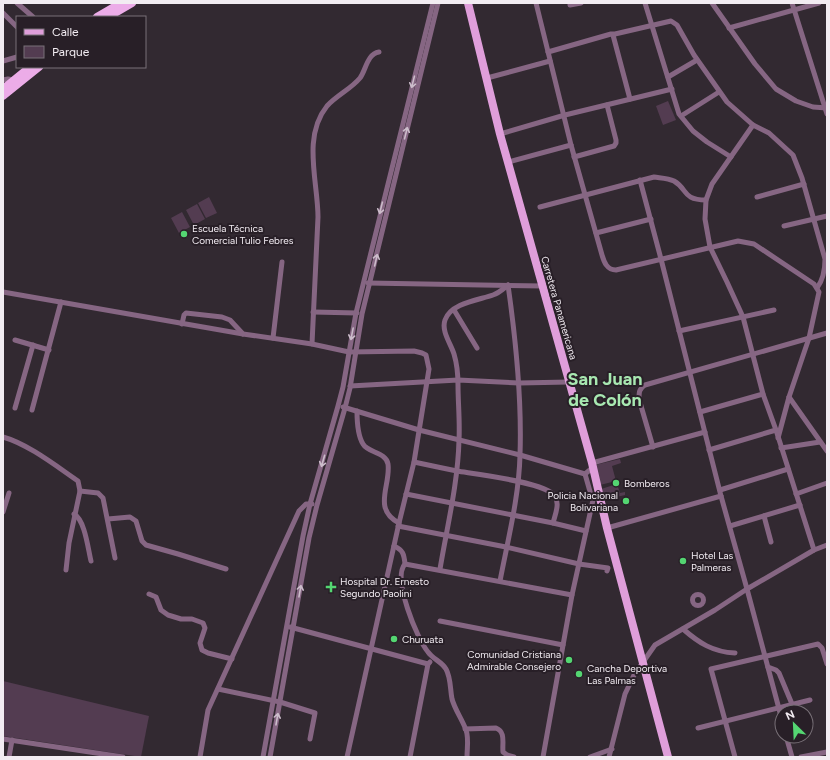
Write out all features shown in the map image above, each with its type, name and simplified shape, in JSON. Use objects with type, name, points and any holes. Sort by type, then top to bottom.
[{"type":"highway","points":[[99,16],[121,3]]},
{"type":"highway","points":[[110,16],[132,3]]},
{"type":"highway","points":[[3,89],[29,68]]},
{"type":"highway","points":[[3,96],[38,68]]},
{"type":"main road","name":"Carretera Panamericana","points":[[468,3],[500,134],[592,466],[668,757]]},
{"type":"street","points":[[17,3],[32,16]]},
{"type":"street","points":[[263,757],[286,626],[310,504],[343,387],[363,282],[433,3]]},
{"type":"street","points":[[270,757],[309,538],[345,408],[362,314],[438,3]]},
{"type":"street","points":[[536,3],[565,115],[574,157],[606,265],[612,270],[738,241],[754,244],[814,284],[817,288],[819,292],[809,338],[789,397],[778,438]]},
{"type":"street","points":[[570,5],[581,3]]},
{"type":"street","points":[[645,3],[681,116],[693,131],[707,142],[731,156]]},
{"type":"street","points":[[712,3],[755,64],[776,89],[796,101],[826,111]]},
{"type":"street","points":[[792,3],[826,111]]},
{"type":"street","points":[[729,28],[819,3]]},
{"type":"street","points":[[3,13],[16,26]]},
{"type":"street","points":[[548,52],[611,34],[613,35],[671,21],[677,25],[697,60],[727,102],[753,125],[769,133],[793,155],[804,184],[825,258],[825,268],[820,284],[817,288]]},
{"type":"street","points":[[613,35],[630,99]]},
{"type":"street","points":[[312,344],[318,217],[318,203],[314,173],[315,131],[326,108],[361,77],[372,56],[379,52]]},
{"type":"street","points":[[3,61],[16,57]]},
{"type":"street","points":[[668,77],[697,60]]},
{"type":"street","points":[[487,78],[550,61]]},
{"type":"street","points":[[3,80],[14,80]]},
{"type":"street","points":[[500,134],[607,104],[672,89]]},
{"type":"street","points":[[681,116],[719,92]]},
{"type":"street","points":[[574,157],[614,146],[616,144],[607,104]]},
{"type":"street","points":[[753,125],[712,184],[706,200],[705,218],[710,247],[743,317],[763,394],[782,448],[814,550]]},
{"type":"street","points":[[508,162],[571,145]]},
{"type":"street","points":[[540,207],[654,177],[674,181],[689,198],[706,200]]},
{"type":"street","points":[[640,180],[662,259],[689,373],[721,496],[778,704]]},
{"type":"street","points":[[757,198],[804,184]]},
{"type":"street","points":[[784,226],[827,216]]},
{"type":"street","points":[[596,233],[651,219]]},
{"type":"street","points":[[273,338],[282,262]]},
{"type":"street","points":[[363,282],[542,286]]},
{"type":"street","points":[[440,570],[452,503],[459,440],[458,380],[454,354],[444,325],[447,316],[454,310],[468,302],[492,296],[500,292],[508,285]]},
{"type":"street","points":[[500,581],[513,515],[520,455],[519,383],[508,285]]},
{"type":"street","points":[[3,292],[182,324],[312,344],[349,352],[414,351],[426,355],[429,369],[414,462],[398,525],[372,649],[347,757]]},
{"type":"street","points":[[32,410],[61,302]]},
{"type":"street","points":[[454,310],[477,348]]},
{"type":"street","points":[[679,331],[774,310]]},
{"type":"street","points":[[313,312],[362,314]]},
{"type":"street","points":[[182,324],[186,313],[222,317],[230,320],[243,334]]},
{"type":"street","points":[[653,446],[639,399],[639,391],[645,385],[827,333]]},
{"type":"street","points":[[16,340],[49,350]]},
{"type":"street","points":[[15,408],[33,345]]},
{"type":"street","points":[[350,386],[458,380],[519,383],[569,382]]},
{"type":"street","points":[[700,412],[763,394]]},
{"type":"street","points":[[789,397],[827,451]]},
{"type":"street","points":[[338,406],[419,430],[520,455],[585,474]]},
{"type":"street","points":[[357,411],[363,444],[368,450],[382,455],[387,462],[387,478],[384,501],[390,517],[398,525],[506,547],[579,564],[608,568],[607,572]]},
{"type":"street","points":[[709,450],[776,430]]},
{"type":"street","points":[[585,474],[591,469],[592,466],[653,446],[705,432]]},
{"type":"street","points":[[3,437],[10,439],[26,448],[78,480],[80,491],[74,514],[66,570]]},
{"type":"street","points":[[782,448],[820,442]]},
{"type":"street","points":[[414,462],[456,471],[517,481],[540,487],[552,493],[556,497],[557,505],[553,523]]},
{"type":"street","points":[[720,490],[788,469]]},
{"type":"street","points":[[543,757],[572,595],[593,500],[585,474]]},
{"type":"street","points":[[796,494],[827,483]]},
{"type":"street","points":[[80,491],[98,493],[104,500],[116,558]]},
{"type":"street","points":[[3,512],[9,494]]},
{"type":"street","points":[[406,494],[586,531]]},
{"type":"street","points":[[591,495],[600,500]]},
{"type":"street","points":[[607,528],[721,496]]},
{"type":"street","points":[[200,757],[208,710],[299,511],[306,504],[317,505]]},
{"type":"street","points":[[730,526],[800,506]]},
{"type":"street","points":[[74,514],[78,516],[82,523],[91,562]]},
{"type":"street","points":[[108,519],[130,516],[136,521],[142,541],[146,545],[226,570]]},
{"type":"street","points":[[764,516],[771,542]]},
{"type":"street","points":[[610,757],[625,694],[634,674],[655,645],[814,550],[827,545]]},
{"type":"street","points":[[394,546],[401,549],[404,555],[405,564],[401,574],[407,608],[422,644],[428,653],[441,664],[446,671],[454,704],[466,729],[468,743],[467,757]]},
{"type":"street","points":[[405,564],[572,595]]},
{"type":"street","points":[[149,594],[156,597],[161,610],[168,615],[181,619],[192,619],[203,623],[205,628],[200,644],[202,650],[232,659]]},
{"type":"street","points":[[440,621],[563,645]]},
{"type":"street","points":[[286,626],[428,664]]},
{"type":"street","points":[[683,629],[693,638],[719,652],[735,653]]},
{"type":"street","points":[[735,757],[711,669],[818,644],[821,645],[827,664]]},
{"type":"street","points":[[410,757],[428,664],[434,659]]},
{"type":"street","points":[[768,667],[779,673],[792,704],[810,700]]},
{"type":"street","points":[[218,690],[280,702],[315,713],[310,738]]},
{"type":"street","points":[[698,728],[774,709]]},
{"type":"street","points":[[466,729],[500,729],[503,733],[503,752],[506,755],[514,757]]},
{"type":"street","points":[[3,739],[123,757]]},
{"type":"street","points":[[9,757],[12,740]]},
{"type":"street","points":[[788,744],[792,757]]},
{"type":"street","points":[[590,757],[612,749]]},
{"type":"street","points":[[75,757],[77,750]]},
{"type":"street","points":[[801,757],[827,752]]},
{"type":"green space","points":[[668,101],[676,120],[663,125],[656,106]]},
{"type":"green space","points":[[209,197],[217,213],[206,218],[198,203]]},
{"type":"green space","points":[[197,204],[205,219],[194,225],[186,210]]},
{"type":"green space","points":[[182,212],[190,227],[179,233],[171,218]]},
{"type":"green space","points":[[620,459],[621,463],[612,466],[616,481],[600,485],[595,465]]},
{"type":"green space","points":[[617,484],[620,493],[625,492],[625,495],[604,500],[601,489]]},
{"type":"green space","points":[[3,681],[149,716],[141,757],[3,736]]},
{"type":"place","name":"Escuela Técnica Comercial Tulio Febres","points":[[184,234]]},
{"type":"place","name":"Bomberos","points":[[616,483]]},
{"type":"place","name":"Policia Nacional Bolivariana","points":[[626,501]]},
{"type":"place","name":"Hotel Las Palmeras","points":[[683,561]]},
{"type":"place","name":"Hospital Dr. Ernesto Segundo Paolini","points":[[331,587]]},
{"type":"place","name":"Churuata","points":[[394,639]]},
{"type":"place","name":"Comunidad Cristiana Admirable Consejero","points":[[569,660]]},
{"type":"place","name":"Cancha Deportiva Las Palmas","points":[[579,674]]},
{"type":"district","name":"San Juan de Colón","points":[[605,389]]}]
